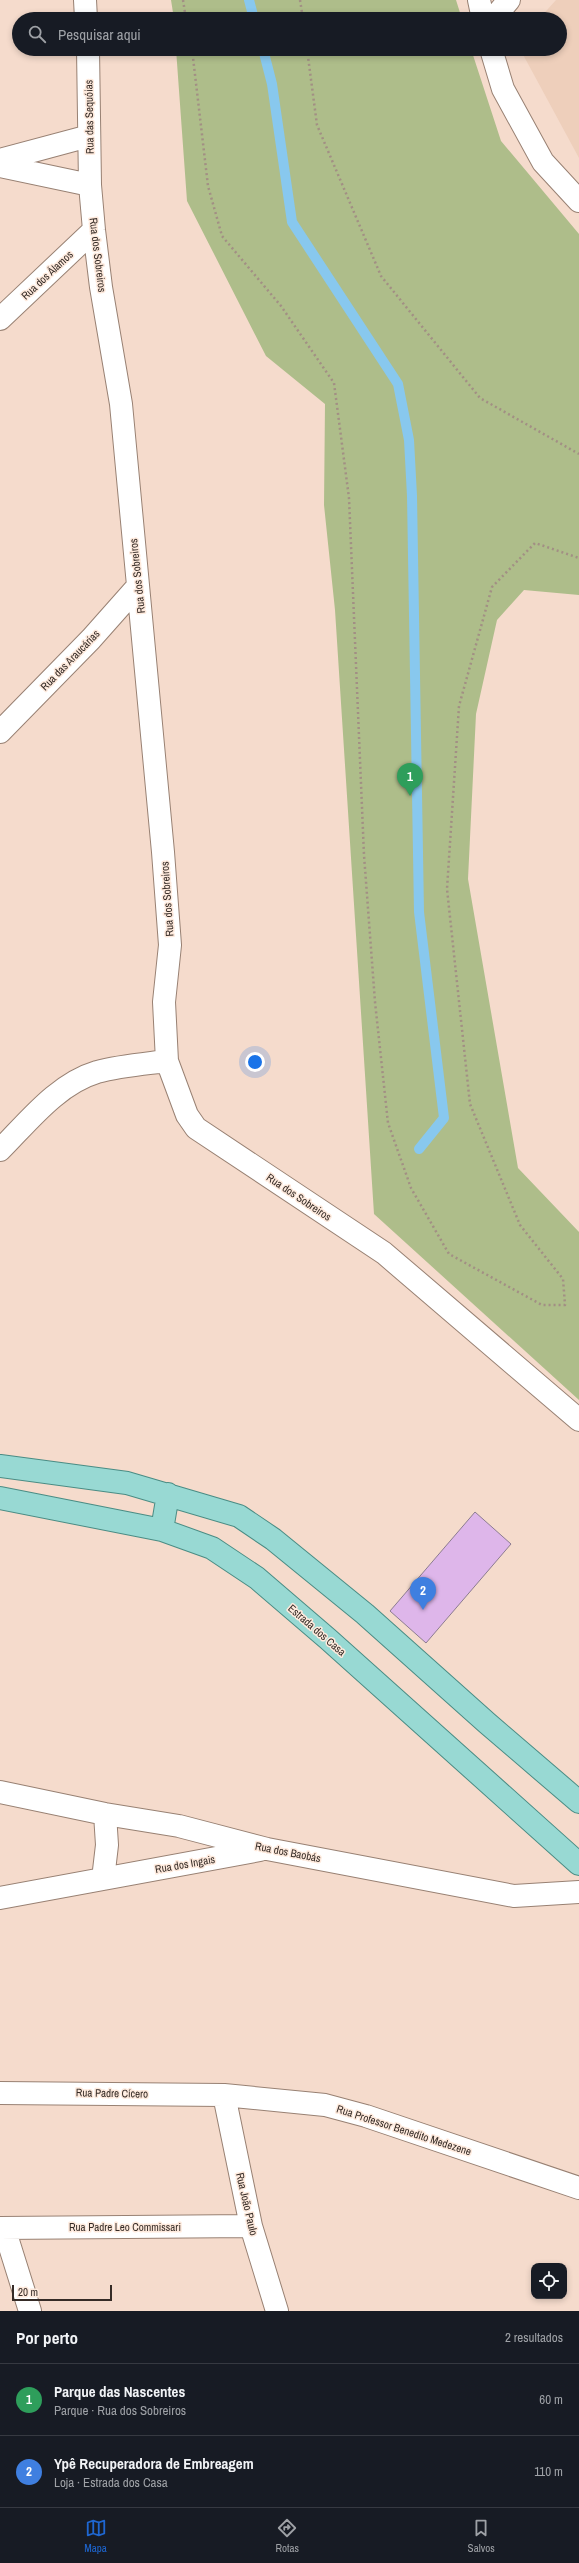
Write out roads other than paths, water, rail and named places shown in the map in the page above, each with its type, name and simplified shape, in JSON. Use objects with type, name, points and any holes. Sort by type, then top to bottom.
[{"type":"main road","points":[[0,1466],[127,1483],[239,1516],[273,1539],[365,1614],[487,1724],[579,1802]]},
{"type":"main road","points":[[162,1530],[168,1494]]},
{"type":"main road","name":"Estrada dos Casa","points":[[0,1498],[162,1530],[212,1548],[256,1578],[328,1639],[579,1864]]},
{"type":"street","points":[[85,0],[86,12]]},
{"type":"street","points":[[479,0],[482,12]]},
{"type":"street","points":[[499,12],[509,0]]},
{"type":"street","name":"Rua das Sequóias","points":[[88,56],[90,185]]},
{"type":"street","points":[[493,56],[503,89],[543,162],[579,201]]},
{"type":"street","points":[[0,160],[89,136]]},
{"type":"street","points":[[0,166],[90,185]]},
{"type":"street","name":"Rua dos Sobreiros","points":[[90,185],[94,230],[121,404],[170,945],[164,1002],[167,1061],[187,1115],[196,1128],[384,1253],[579,1420]]},
{"type":"street","name":"Rua dos Álamos","points":[[0,319],[94,230]]},
{"type":"street","name":"Rua das Araucárias","points":[[0,732],[91,639],[138,586]]},
{"type":"street","points":[[0,1150],[45,1104],[69,1084],[97,1072],[167,1061]]},
{"type":"street","name":"Rua dos Baobás","points":[[0,1792],[105,1814],[179,1826],[267,1849],[514,1896],[579,1892]]},
{"type":"street","points":[[103,1879],[107,1845],[105,1814]]},
{"type":"street","name":"Rua dos Ingais","points":[[0,1898],[267,1849]]},
{"type":"street","name":"Rua Padre Cícero","points":[[0,2093],[224,2095]]},
{"type":"street","name":"Rua Professor Benedito Medezene","points":[[224,2095],[325,2105],[366,2116],[579,2188]]},
{"type":"street","name":"Rua João Paulo","points":[[224,2095],[251,2226],[276,2311]]},
{"type":"street","name":"Rua Padre Leo Commissari","points":[[2,2228],[251,2226]]},
{"type":"street","points":[[2,2228],[30,2311]]},
{"type":"waterway","points":[[249,0],[252,12]]},
{"type":"waterway","points":[[265,56],[272,84],[292,222],[398,384],[409,440],[412,496],[419,912],[444,1118],[419,1149]]},
{"type":"place","name":"Parque das Nascentes","points":[[410,796]]},
{"type":"place","name":"Ypê Recuperadora de Embreagem","points":[[423,1610]]}]
